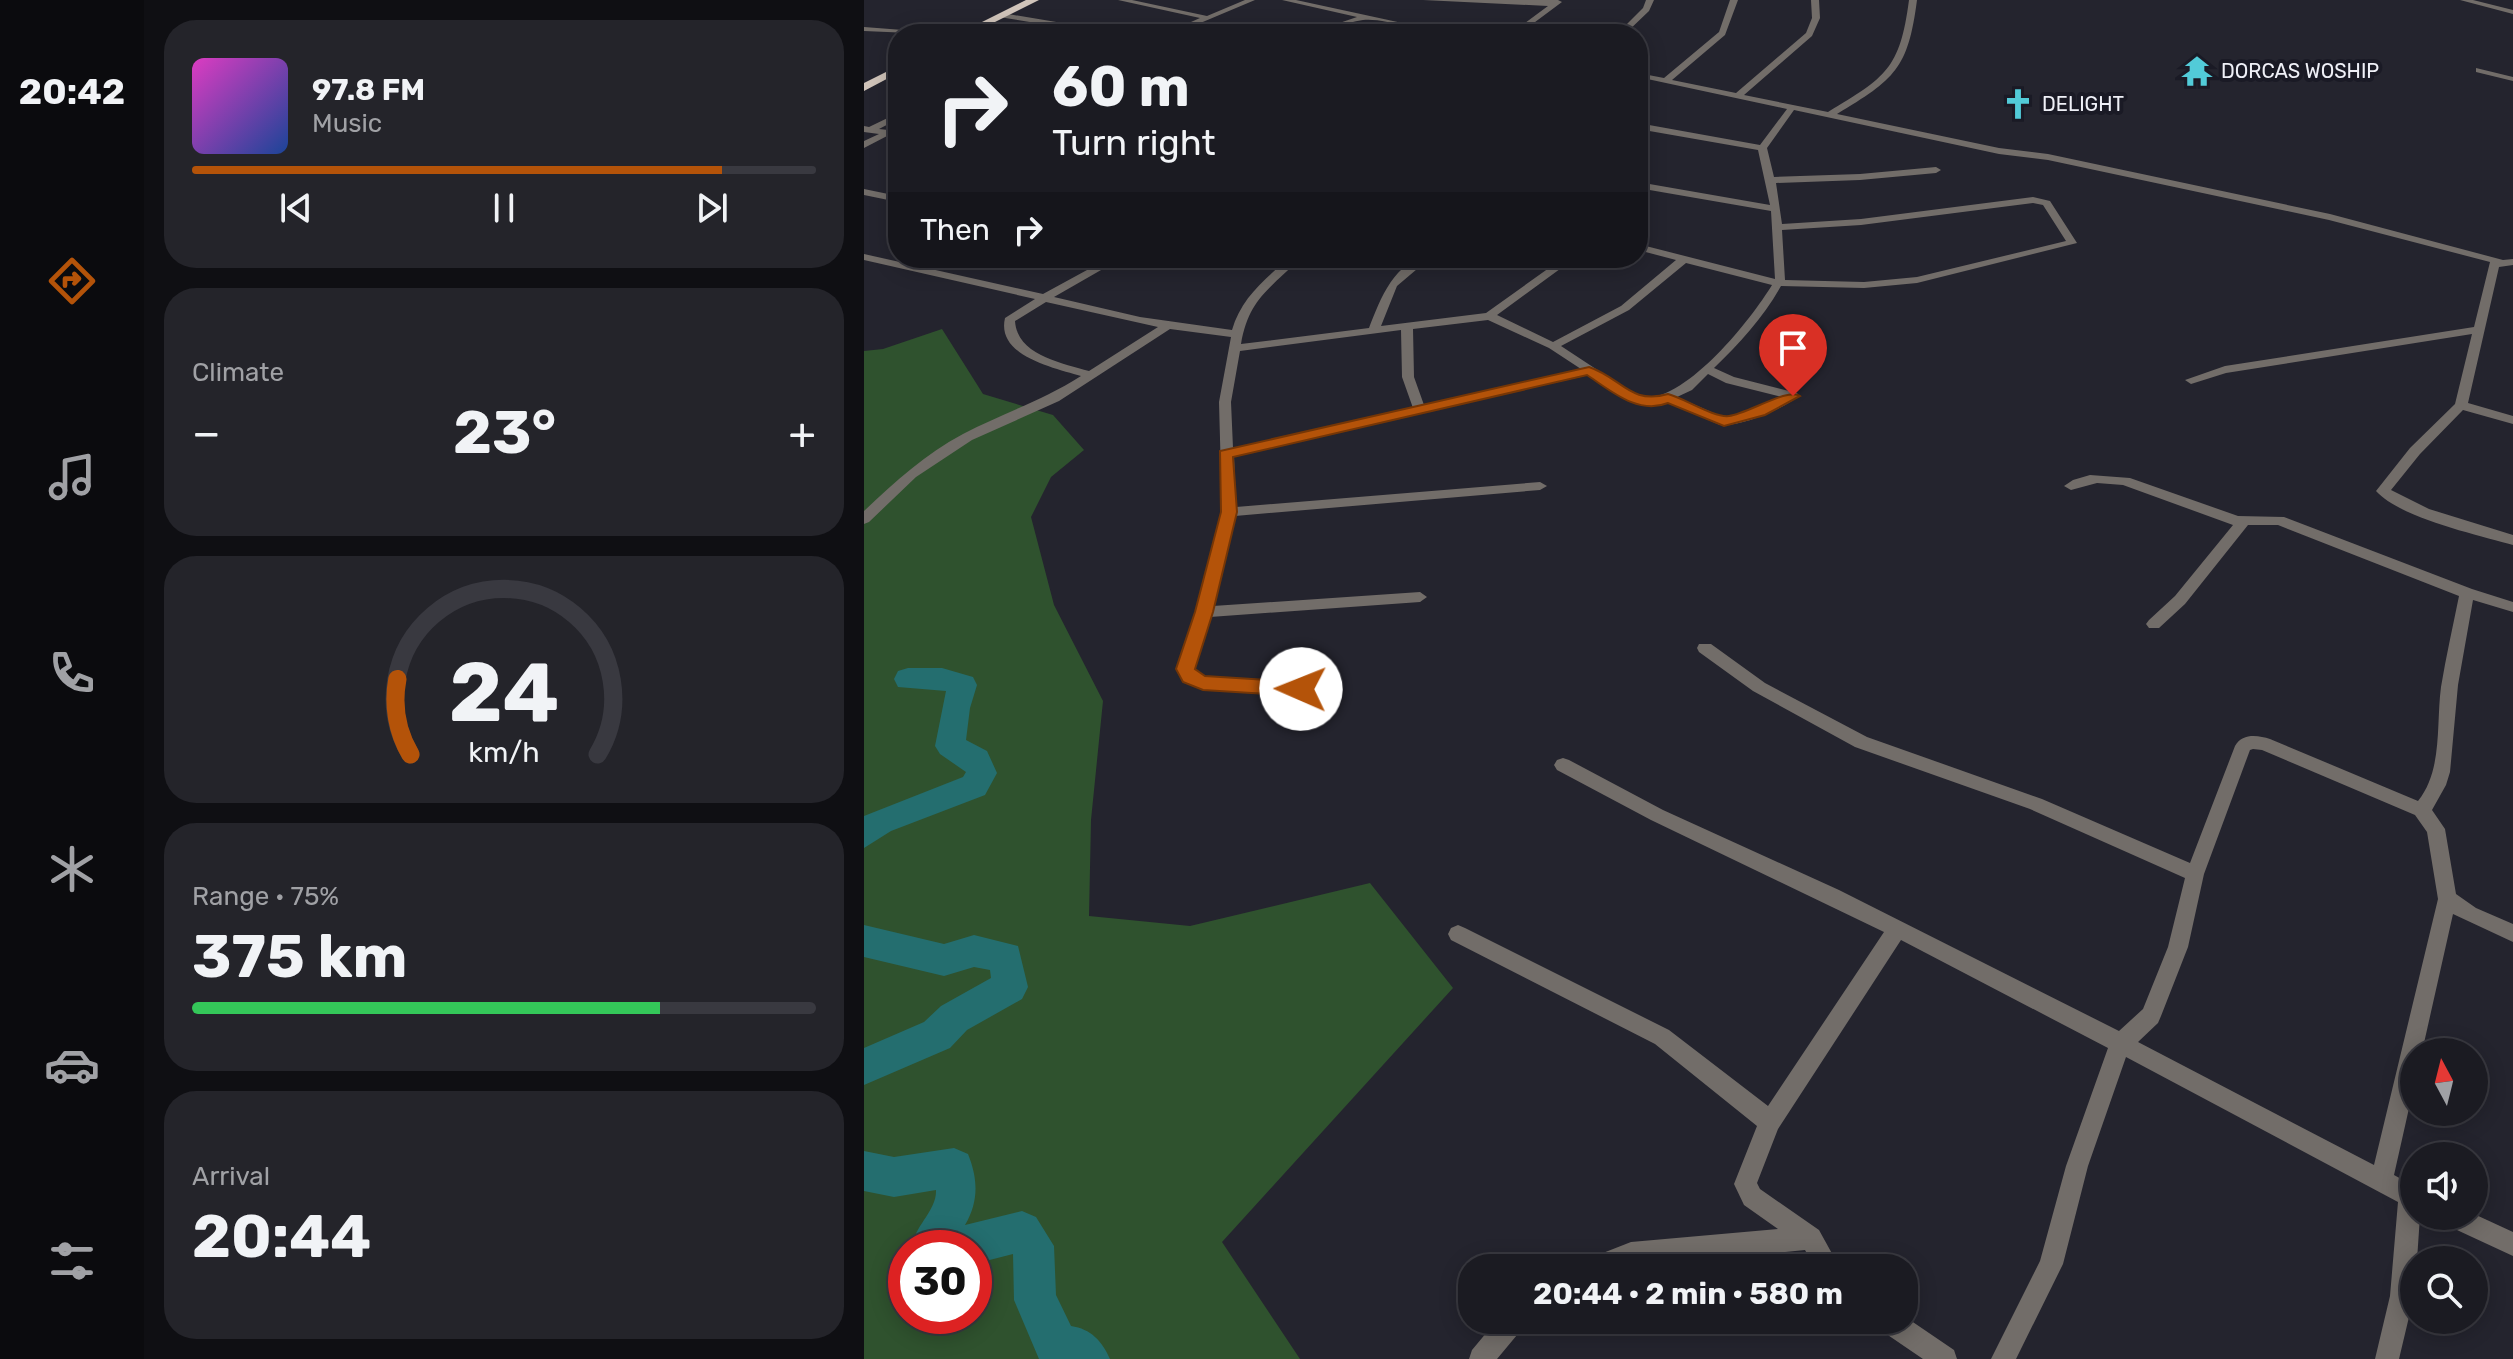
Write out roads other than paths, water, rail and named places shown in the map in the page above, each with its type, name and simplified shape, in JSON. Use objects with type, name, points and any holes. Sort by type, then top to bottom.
[{"type":"highway","points":[[975,24],[1025,0]]},
{"type":"highway","points":[[984,24],[1034,0]]},
{"type":"highway","points":[[864,85],[888,72]]},
{"type":"street","points":[[1122,0],[1208,18]]},
{"type":"street","points":[[1193,24],[1251,0]]},
{"type":"street","points":[[1286,0],[1401,24]]},
{"type":"street","points":[[1312,5],[1321,0]]},
{"type":"street","points":[[1427,0],[1558,2]]},
{"type":"street","points":[[1631,24],[1646,9],[1650,0]]},
{"type":"street","points":[[1666,81],[1722,33],[1734,0]]},
{"type":"street","points":[[1737,97],[1809,34],[1816,18],[1815,0]]},
{"type":"street","points":[[1830,115],[1880,84],[1898,67],[1907,43],[1913,0]]},
{"type":"street","points":[[2464,0],[2513,12]]},
{"type":"street","points":[[1528,24],[1558,2]]},
{"type":"street","points":[[1002,15],[1062,24]]},
{"type":"street","points":[[1342,24],[1366,16]]},
{"type":"street","points":[[1370,24],[1383,20]]},
{"type":"street","points":[[864,29],[888,31]]},
{"type":"street","points":[[2479,70],[2513,79]]},
{"type":"street","points":[[1648,77],[2330,217],[2513,262]]},
{"type":"street","points":[[1762,148],[1792,108]]},
{"type":"street","points":[[867,130],[888,121]]},
{"type":"street","points":[[1648,128],[1762,148]]},
{"type":"street","points":[[867,130],[888,132]]},
{"type":"street","points":[[864,145],[888,135]]},
{"type":"street","points":[[1489,316],[1553,346],[1643,403],[1668,398],[1708,370],[1765,305],[1782,275],[1771,180],[1762,148]]},
{"type":"street","points":[[1771,180],[1936,170]]},
{"type":"street","points":[[1648,187],[1775,209]]},
{"type":"street","points":[[864,192],[888,197]]},
{"type":"street","points":[[1648,250],[1777,283],[1864,285],[1917,280],[2072,243],[2047,203],[2033,200],[1861,222],[1776,227]]},
{"type":"street","points":[[864,257],[888,262]]},
{"type":"street","points":[[1553,346],[1625,308],[1684,259]]},
{"type":"street","points":[[2499,261],[2494,264],[2461,405],[2415,451],[2383,491],[2414,507],[2513,540]]},
{"type":"street","points":[[913,268],[1166,327],[1237,334]]},
{"type":"street","points":[[1091,375],[1049,363],[1027,352],[1013,337],[1008,326],[1009,320],[1099,268]]},
{"type":"street","points":[[1283,268],[1259,289],[1241,319],[1237,334],[1225,402],[1229,512],[1204,612],[1185,669],[1190,677],[1203,683],[1301,689]]},
{"type":"street","points":[[1373,332],[1392,285],[1413,268]]},
{"type":"street","points":[[1236,348],[1489,316],[1556,268]]},
{"type":"street","points":[[864,519],[911,474],[967,437],[1055,398],[1166,327]]},
{"type":"street","points":[[1407,328],[1408,377],[1420,411]]},
{"type":"street","points":[[2191,380],[2225,370],[2477,330]]},
{"type":"street","points":[[1668,398],[1724,422],[1760,412],[1793,396],[1730,380],[1708,370]]},
{"type":"street","points":[[1226,454],[1589,371]]},
{"type":"street","points":[[2461,405],[2513,420]]},
{"type":"street","points":[[2071,486],[2093,478],[2125,481],[2215,514],[2244,521],[2279,520],[2467,593],[2513,607]]},
{"type":"street","points":[[1229,512],[1540,486]]},
{"type":"street","points":[[2154,624],[2180,600],[2244,521]]},
{"type":"street","points":[[2421,810],[2433,798],[2444,760],[2448,696],[2467,593]]},
{"type":"street","points":[[1204,612],[1420,597]]},
{"type":"street","points":[[1705,648],[1759,687],[1861,742],[2036,804],[2195,874]]},
{"type":"street","points":[[2003,1359],[2051,1264],[2077,1166],[2120,1044],[2151,1016],[2178,947],[2195,874],[2243,746],[2251,742],[2264,744],[2421,810],[2436,829],[2447,899],[2381,1181]]},
{"type":"street","points":[[1563,765],[1669,821],[1751,857],[1897,929],[2400,1191]]},
{"type":"street","points":[[2447,899],[2469,914],[2513,933]]},
{"type":"street","points":[[1820,1254],[1811,1238],[1752,1197],[1744,1179],[1770,1122],[1897,929]]},
{"type":"street","points":[[1458,934],[1662,1037],[1770,1122]]},
{"type":"street","points":[[2387,1359],[2402,1296],[2409,1230]]},
{"type":"street","points":[[2482,1230],[2513,1244]]},
{"type":"street","points":[[1631,1254],[1811,1238]]},
{"type":"street","points":[[1481,1359],[1502,1334]]},
{"type":"street","points":[[1908,1334],[1945,1359]]},
{"type":"waterway","points":[[864,834],[880,822],[974,786],[982,773],[976,760],[950,746],[963,685],[942,679],[908,679]]},
{"type":"waterway","points":[[864,941],[944,960],[974,951],[1006,957],[1010,987],[954,1018],[937,1035],[864,1067]]},
{"type":"waterway","points":[[864,1171],[894,1177],[954,1168],[957,1201],[931,1245],[956,1248],[1022,1231],[1033,1246],[1035,1300],[1049,1324],[1057,1349],[1074,1347],[1088,1359]]},
{"type":"place","name":"DORCAS WOSHIP","points":[[2197,71]]},
{"type":"place","name":"DELIGHT","points":[[2018,104]]}]
